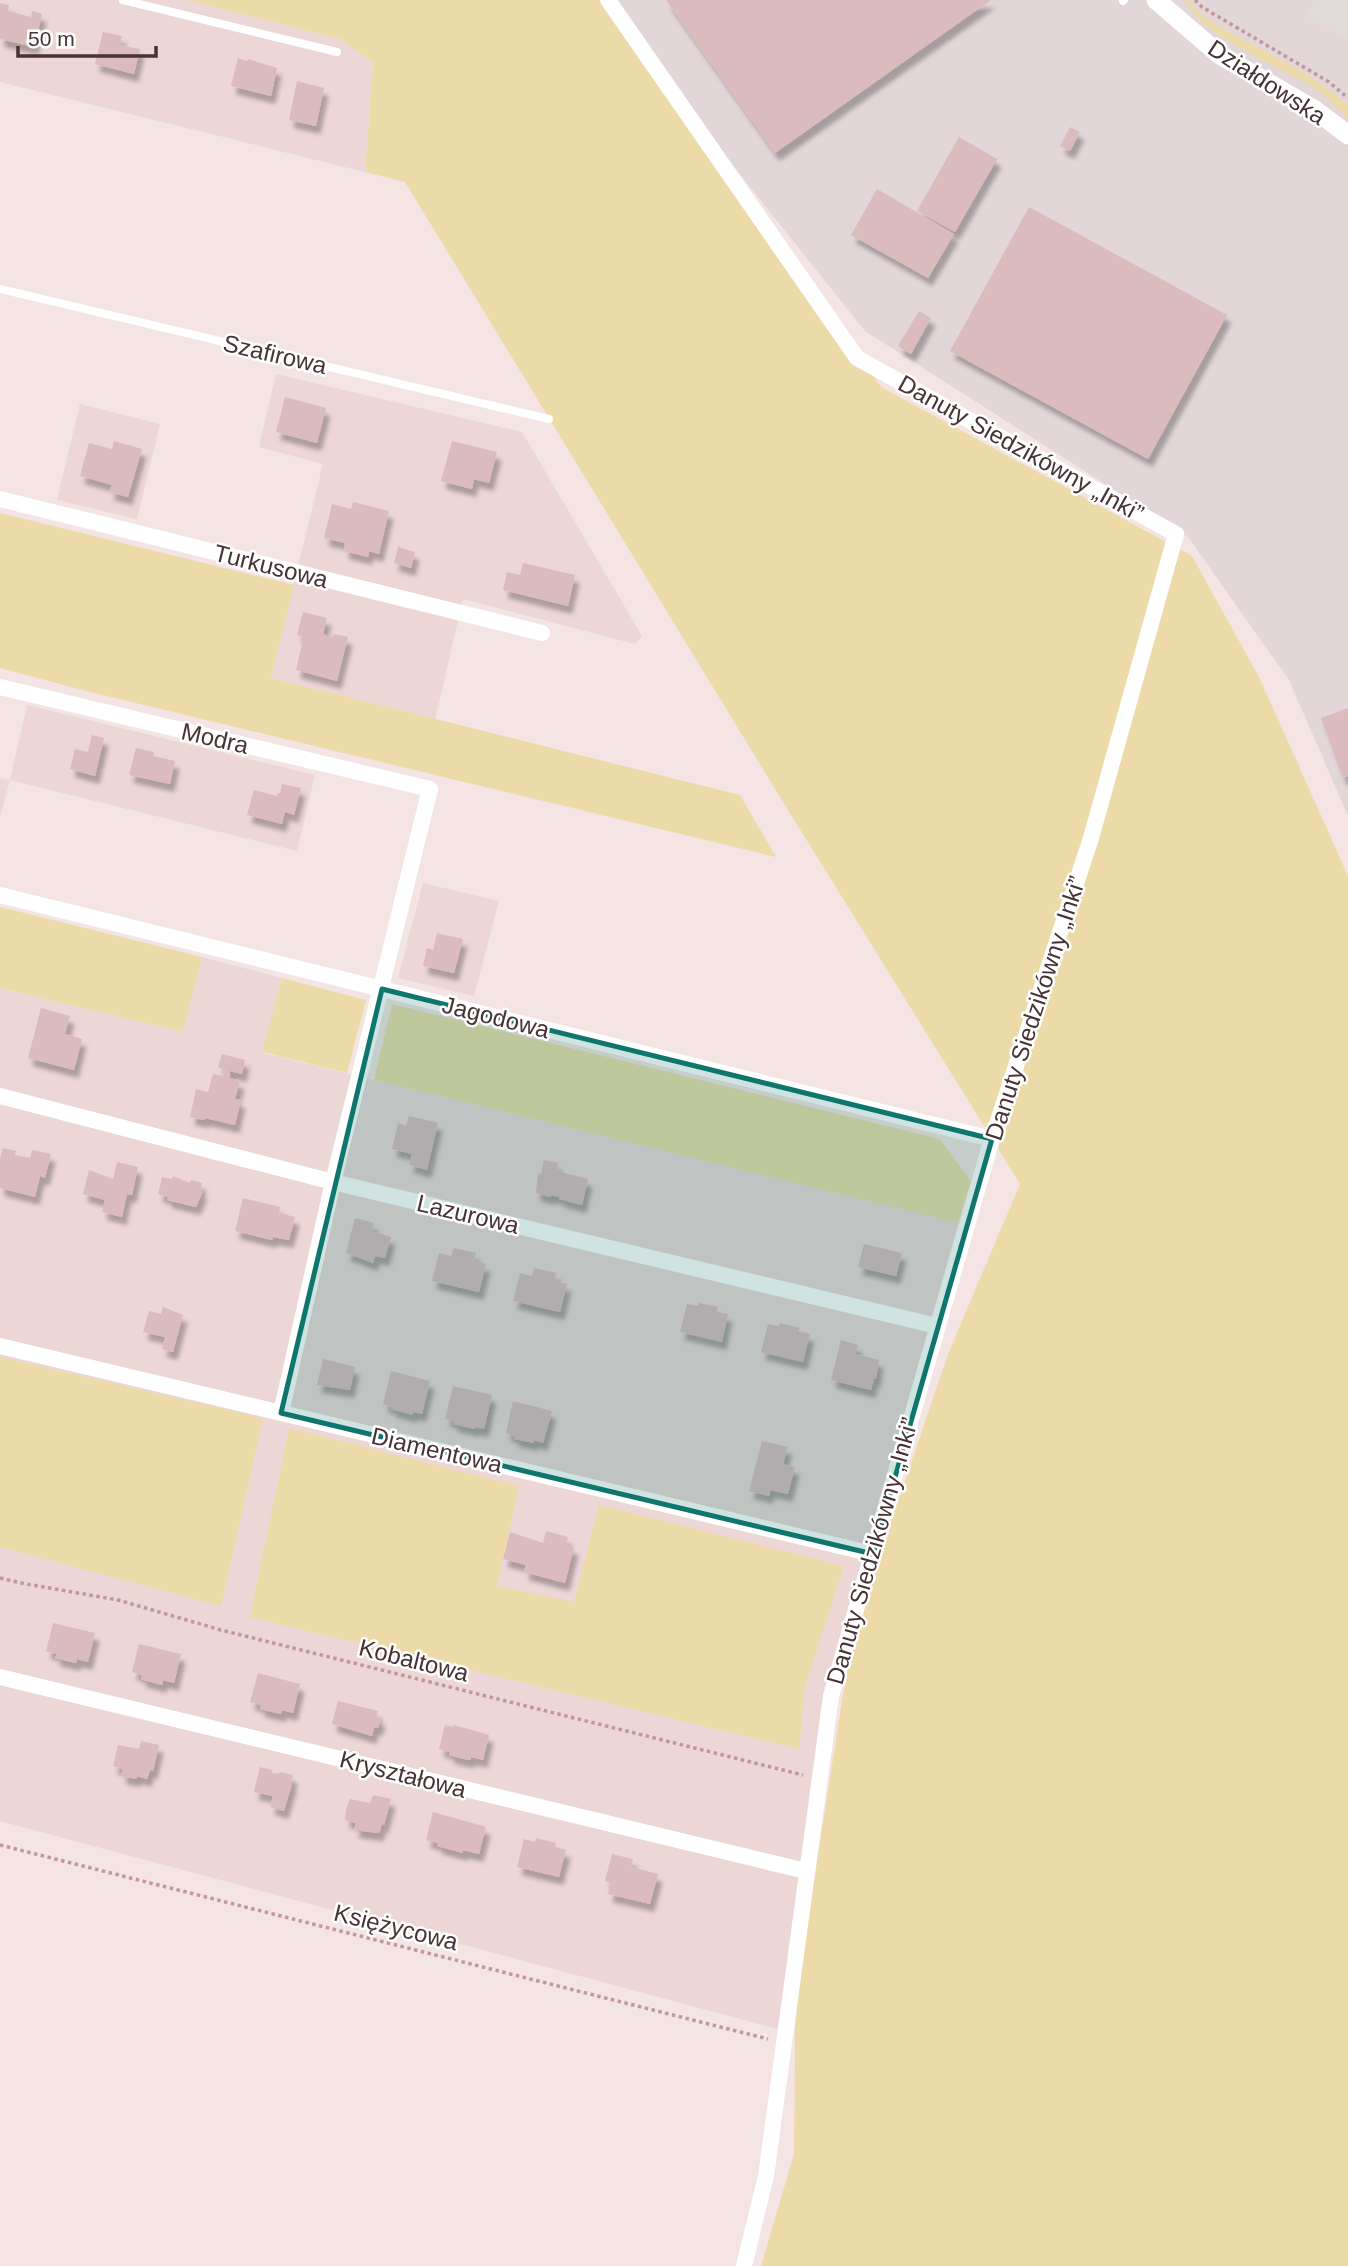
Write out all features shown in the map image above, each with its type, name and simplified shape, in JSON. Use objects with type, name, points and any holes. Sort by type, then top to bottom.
[{"type":"street","name":"Danuty Siedzikówny „Inki”","points":[[608,0],[858,358],[1176,534],[1091,838],[992,1139],[831,1696],[766,2176],[744,2266]]},
{"type":"street","name":"Działdowska","points":[[1156,0],[1220,55],[1315,110],[1348,135]]},
{"type":"street","name":"Turkusowa","points":[[0,499],[542,633]]},
{"type":"street","name":"Modra","points":[[0,687],[430,789],[382,989]]},
{"type":"street","name":"Jagodowa","points":[[0,895],[992,1139]]},
{"type":"street","points":[[281,1413],[333,1182],[382,989]]},
{"type":"street","name":"Lazurowa","points":[[0,1096],[333,1182],[937,1326]]},
{"type":"street","name":"Diamentowa","points":[[0,1346],[873,1554]]},
{"type":"street","name":"Kryształowa","points":[[0,1677],[806,1871]]},
{"type":"lane","points":[[123,0],[337,52]]},
{"type":"lane","name":"Szafirowa","points":[[0,289],[549,419]]},
{"type":"path","points":[[1195,0],[1202,7],[1329,82],[1348,98]]},
{"type":"path","name":"Kobaltowa","points":[[0,1577],[118,1600],[247,1636],[819,1779]]},
{"type":"path","name":"Księżycowa","points":[[0,1844],[783,2043]]},
{"type":"highlighted area","points":[[382,989],[992,1139],[873,1554],[281,1413]]},
{"type":"shaded area","points":[[0,0],[186,0],[340,39],[373,62],[365,172],[0,82]]},
{"type":"shaded area","points":[[186,0],[610,0],[722,152],[881,387],[1192,556],[1259,677],[1348,876],[1348,2266],[761,2266],[794,2154],[795,2029],[801,1964],[847,1669],[880,1555],[948,1354],[1020,1184],[783,802],[405,182],[365,172],[373,62],[340,39]]},
{"type":"shaded area","points":[[610,0],[1348,0],[1348,816],[1289,680],[1188,537],[865,331],[722,152]]},
{"type":"shaded area","points":[[1184,0],[1189,0],[1215,24],[1324,86],[1348,105],[1348,119],[1315,89],[1209,28]]},
{"type":"shaded area","points":[[1316,0],[1348,0],[1348,39],[1307,17]]},
{"type":"shaded area","points":[[276,374],[522,432],[642,636],[635,644],[463,599],[435,720],[271,678],[323,464],[259,447]]},
{"type":"shaded area","points":[[80,404],[160,424],[137,519],[57,500]]},
{"type":"shaded area","points":[[0,513],[294,585],[271,678],[740,795],[776,857],[0,668]]},
{"type":"shaded area","points":[[27,705],[315,775],[297,851],[10,780]]},
{"type":"shaded area","points":[[0,778],[10,780],[0,817]]},
{"type":"shaded area","points":[[423,883],[499,901],[474,996],[398,978]]},
{"type":"shaded area","points":[[0,907],[202,957],[183,1032],[0,988]]},
{"type":"shaded area","points":[[202,957],[282,978],[263,1053],[958,1223],[825,1697],[782,2030],[0,1821],[0,988],[183,1032]]},
{"type":"shaded area","points":[[282,978],[366,1000],[347,1073],[262,1052]]},
{"type":"shaded area","points":[[392,1004],[940,1139],[971,1181],[958,1223],[374,1080]]},
{"type":"shaded area","points":[[0,1357],[263,1418],[221,1606],[0,1547]]},
{"type":"shaded area","points":[[289,1428],[519,1486],[497,1586],[574,1602],[599,1505],[844,1566],[805,1687],[799,1749],[250,1617]]},
{"type":"building","points":[[666,0],[991,0],[775,153]]},
{"type":"building","points":[[0,3],[9,5],[8,11],[19,14],[31,17],[32,11],[42,14],[34,47],[0,39]]},
{"type":"building","points":[[103,32],[122,36],[120,45],[140,49],[134,74],[95,64]]},
{"type":"building","points":[[238,58],[277,68],[271,96],[231,86]]},
{"type":"building","points":[[297,81],[324,88],[316,126],[289,120]]},
{"type":"building","points":[[1070,127],[1080,132],[1070,151],[1060,146]]},
{"type":"building","points":[[959,137],[997,159],[955,232],[917,211]]},
{"type":"building","points":[[877,189],[954,234],[928,278],[851,235]]},
{"type":"building","points":[[1029,207],[1227,315],[1148,459],[950,351]]},
{"type":"building","points":[[919,311],[931,318],[911,354],[898,346]]},
{"type":"building","points":[[285,397],[326,408],[317,443],[276,432]]},
{"type":"building","points":[[114,441],[142,449],[128,497],[109,492],[112,485],[80,476],[89,443],[112,449]]},
{"type":"building","points":[[452,441],[497,452],[489,483],[474,479],[472,489],[441,481]]},
{"type":"building","points":[[353,502],[389,511],[379,554],[369,551],[368,557],[344,551],[345,543],[324,538],[332,504],[351,509]]},
{"type":"building","points":[[398,547],[415,552],[411,568],[394,563]]},
{"type":"building","points":[[523,563],[575,575],[568,606],[503,590],[507,572],[520,575]]},
{"type":"building","points":[[303,612],[327,618],[323,634],[348,637],[337,681],[296,670],[304,637],[297,635]]},
{"type":"building","points":[[1348,708],[1348,776],[1343,778],[1321,718]]},
{"type":"building","points":[[92,735],[104,738],[95,776],[70,769],[75,749],[88,752]]},
{"type":"building","points":[[136,748],[154,752],[153,756],[175,761],[170,784],[129,775]]},
{"type":"building","points":[[282,784],[301,788],[294,815],[285,812],[282,824],[247,815],[254,790],[277,796]]},
{"type":"building","points":[[437,933],[463,939],[454,973],[423,966],[427,948],[433,950]]},
{"type":"building","points":[[41,1008],[70,1016],[65,1034],[82,1039],[74,1070],[28,1058]]},
{"type":"building","points":[[222,1054],[245,1060],[242,1074],[230,1071],[229,1078],[240,1081],[235,1099],[241,1100],[235,1125],[190,1117],[196,1089],[208,1092],[213,1074],[223,1076],[225,1069],[218,1068]]},
{"type":"building","points":[[409,1116],[438,1123],[427,1170],[409,1165],[412,1154],[392,1149],[398,1123],[406,1126]]},
{"type":"building","points":[[3,1148],[16,1151],[15,1155],[30,1158],[32,1150],[51,1154],[45,1178],[40,1176],[35,1197],[0,1188],[0,1159]]},
{"type":"building","points":[[544,1160],[558,1163],[557,1171],[588,1179],[582,1205],[559,1199],[560,1197],[536,1193],[538,1173],[541,1174]]},
{"type":"building","points":[[117,1162],[138,1167],[132,1195],[127,1194],[122,1217],[102,1212],[105,1200],[83,1194],[89,1170],[113,1179]]},
{"type":"building","points":[[173,1176],[190,1183],[191,1180],[202,1183],[200,1191],[203,1191],[196,1207],[167,1200],[168,1197],[158,1194],[162,1177],[172,1179]]},
{"type":"building","points":[[243,1198],[280,1207],[279,1213],[295,1217],[289,1240],[273,1237],[272,1240],[235,1231]]},
{"type":"building","points":[[355,1218],[374,1223],[372,1231],[391,1237],[385,1258],[375,1256],[373,1263],[346,1253]]},
{"type":"building","points":[[864,1244],[902,1253],[896,1276],[858,1267]]},
{"type":"building","points":[[454,1248],[476,1253],[474,1261],[486,1264],[479,1292],[432,1281],[439,1253],[451,1256]]},
{"type":"building","points":[[534,1268],[556,1273],[554,1281],[567,1284],[560,1312],[513,1301],[520,1273],[532,1276]]},
{"type":"building","points":[[699,1303],[718,1307],[717,1312],[728,1314],[722,1342],[680,1332],[687,1304],[698,1306]]},
{"type":"building","points":[[163,1307],[183,1315],[173,1352],[162,1349],[165,1337],[143,1332],[149,1311],[161,1314]]},
{"type":"building","points":[[780,1323],[800,1328],[798,1331],[810,1334],[803,1362],[761,1352],[768,1324],[779,1326]]},
{"type":"building","points":[[841,1340],[858,1345],[855,1354],[879,1360],[871,1390],[831,1380]]},
{"type":"building","points":[[323,1359],[355,1367],[350,1390],[317,1385]]},
{"type":"building","points":[[391,1371],[430,1381],[422,1414],[413,1412],[413,1415],[383,1404]]},
{"type":"building","points":[[453,1386],[492,1395],[484,1429],[453,1424],[454,1421],[445,1419]]},
{"type":"building","points":[[513,1401],[552,1411],[543,1443],[514,1439],[515,1436],[506,1433]]},
{"type":"building","points":[[762,1441],[788,1447],[783,1464],[795,1467],[788,1494],[770,1490],[769,1496],[749,1491]]},
{"type":"building","points":[[546,1531],[568,1537],[566,1545],[574,1547],[565,1583],[524,1572],[526,1565],[503,1559],[510,1532],[543,1543]]},
{"type":"building","points":[[53,1623],[95,1633],[88,1662],[77,1659],[76,1663],[55,1658],[57,1654],[46,1651]]},
{"type":"building","points":[[139,1644],[181,1654],[174,1683],[163,1680],[162,1685],[141,1679],[142,1675],[132,1672]]},
{"type":"building","points":[[258,1673],[300,1684],[293,1713],[282,1710],[281,1714],[260,1709],[261,1705],[250,1702]]},
{"type":"building","points":[[338,1701],[378,1711],[376,1717],[381,1718],[378,1728],[374,1727],[372,1736],[332,1724]]},
{"type":"building","points":[[445,1725],[489,1735],[483,1760],[459,1758],[439,1749]]},
{"type":"building","points":[[141,1741],[159,1745],[153,1771],[150,1770],[147,1779],[121,1776],[123,1769],[113,1766],[118,1745],[139,1749]]},
{"type":"building","points":[[260,1767],[272,1770],[272,1773],[293,1775],[284,1811],[270,1807],[273,1796],[254,1792]]},
{"type":"building","points":[[373,1795],[391,1799],[384,1825],[382,1824],[379,1833],[354,1830],[356,1823],[345,1820],[350,1799],[370,1803]]},
{"type":"building","points":[[433,1812],[486,1827],[479,1854],[463,1850],[463,1853],[426,1840]]},
{"type":"building","points":[[536,1838],[556,1843],[555,1847],[566,1850],[559,1877],[517,1867],[524,1839],[535,1842]]},
{"type":"building","points":[[612,1854],[633,1859],[631,1867],[658,1874],[650,1904],[608,1894],[611,1883],[605,1881]]}]
